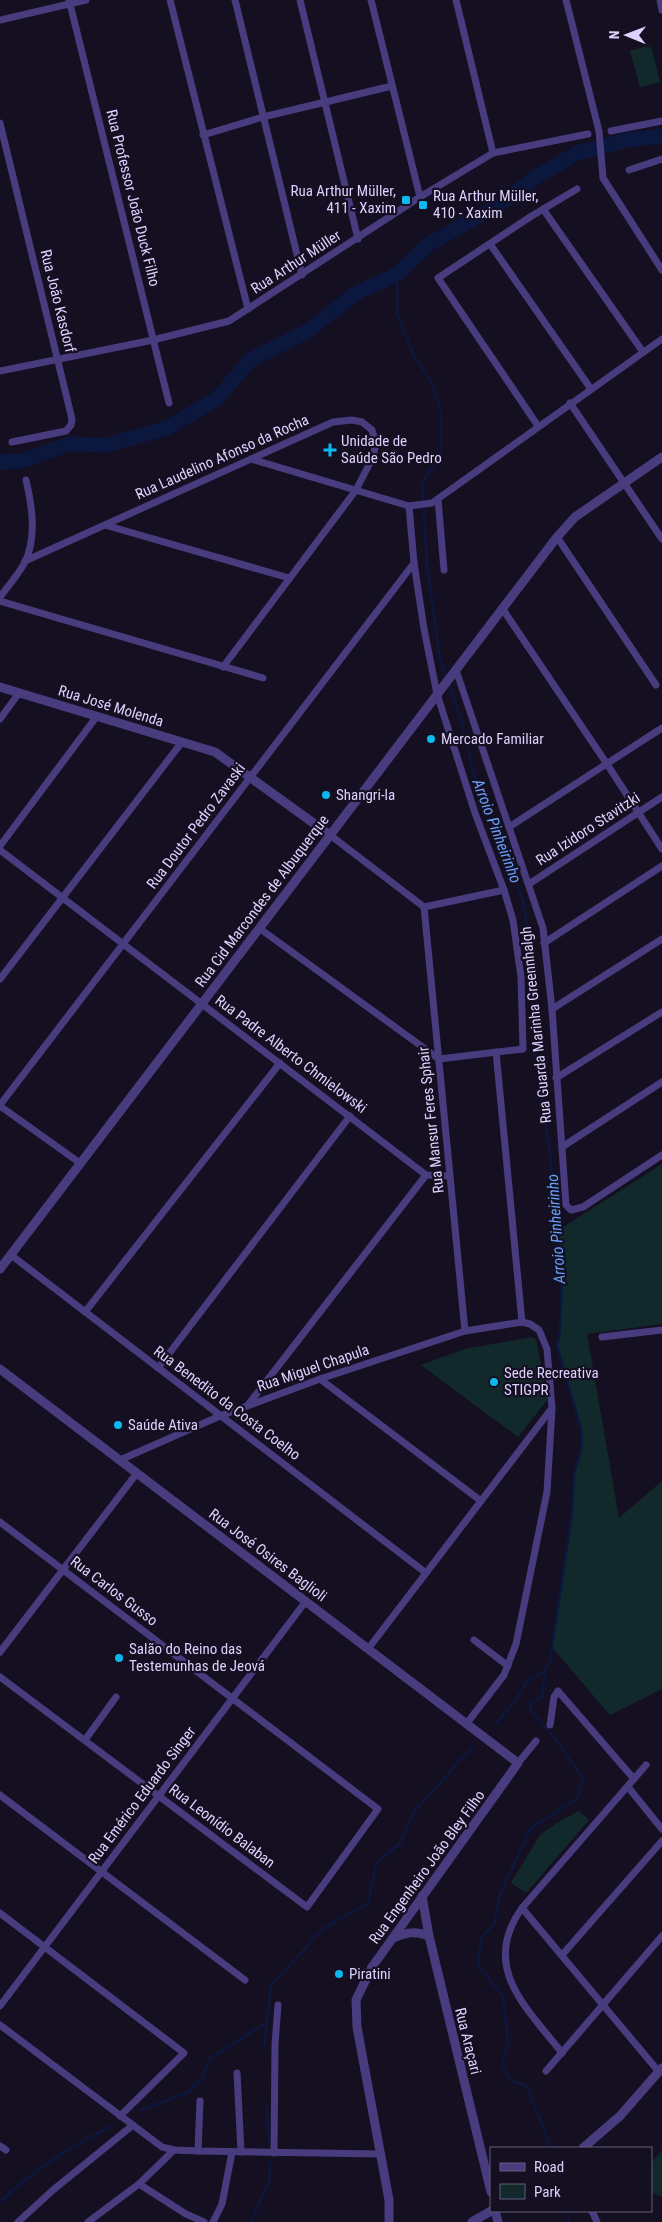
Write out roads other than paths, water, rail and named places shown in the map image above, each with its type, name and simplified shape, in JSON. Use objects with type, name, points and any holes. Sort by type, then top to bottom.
[{"type":"street","points":[[0,20],[70,2],[86,0]]},
{"type":"street","points":[[170,0],[248,309]]},
{"type":"street","points":[[235,0],[302,275]]},
{"type":"street","points":[[300,0],[358,239]]},
{"type":"street","points":[[371,0],[420,197]]},
{"type":"street","points":[[456,0],[493,153]]},
{"type":"street","points":[[566,0],[599,133],[600,163],[603,178],[662,270]]},
{"type":"street","points":[[660,0],[662,10]]},
{"type":"street","name":"Rua Professor João Duck Filho","points":[[70,2],[169,403]]},
{"type":"street","points":[[203,135],[264,117],[392,86]]},
{"type":"street","points":[[611,131],[662,121]]},
{"type":"street","name":"Rua João Kasdorf","points":[[0,123],[72,419],[71,425],[66,431],[12,442]]},
{"type":"street","name":"Rua Arthur Müller","points":[[0,371],[154,340],[229,321],[420,197],[493,153],[588,134]]},
{"type":"street","points":[[630,170],[662,159]]},
{"type":"street","points":[[538,426],[438,278],[577,189]]},
{"type":"street","points":[[543,209],[643,352]]},
{"type":"street","points":[[490,244],[591,389]]},
{"type":"street","points":[[251,459],[413,506],[435,501],[662,339]]},
{"type":"street","points":[[570,403],[662,539]]},
{"type":"street","name":"Rua Laudelino Afonso da Rocha","points":[[25,561],[333,422],[357,420],[372,430],[376,444],[372,459],[356,490],[223,667]]},
{"type":"street","name":"Rua Cid Marcondes de Albuquerque","points":[[0,1269],[455,672],[556,536],[575,517],[662,456]]},
{"type":"street","points":[[26,480],[32,522],[25,561],[0,599],[263,678]]},
{"type":"street","points":[[435,501],[444,570]]},
{"type":"street","name":"Rua Guarda Marinha Greennhalgh","points":[[413,506],[414,563],[424,629],[439,691],[475,813],[504,890],[513,920],[521,977],[523,1049],[496,1052]]},
{"type":"street","points":[[105,525],[289,578]]},
{"type":"street","points":[[556,536],[656,685]]},
{"type":"street","name":"Rua Doutor Pedro Zavaski","points":[[0,1105],[414,563]]},
{"type":"street","points":[[502,608],[662,849]]},
{"type":"street","name":"Rua Guarda Marinha Greennhalgh","points":[[455,672],[543,928],[552,1009],[566,1205],[571,1210],[583,1207],[662,1155]]},
{"type":"street","name":"Rua José Molenda","points":[[0,687],[215,752],[250,778]]},
{"type":"street","points":[[0,719],[19,693]]},
{"type":"street","points":[[0,848],[97,716]]},
{"type":"street","points":[[509,827],[662,728]]},
{"type":"street","points":[[0,979],[182,742]]},
{"type":"street","points":[[250,778],[330,835],[424,907],[504,890]]},
{"type":"street","name":"Rua Izidoro Stavitzki","points":[[529,884],[662,797]]},
{"type":"street","name":"Rua Padre Alberto Chmielowski","points":[[0,848],[426,1174]]},
{"type":"street","points":[[544,943],[662,866]]},
{"type":"street","name":"Rua Mansur Feres Sphair","points":[[424,907],[465,1331]]},
{"type":"street","points":[[259,928],[439,1059],[496,1052],[522,1322],[530,1324],[539,1330],[547,1349],[552,1408],[547,1492],[516,1644],[504,1675],[467,1724]]},
{"type":"street","points":[[552,1009],[662,939]]},
{"type":"street","points":[[556,1078],[662,1012]]},
{"type":"street","points":[[85,1312],[280,1063]]},
{"type":"street","points":[[562,1148],[662,1082]]},
{"type":"street","points":[[0,1105],[80,1164]]},
{"type":"street","points":[[158,1368],[350,1116]]},
{"type":"street","points":[[248,1406],[426,1174],[450,1176]]},
{"type":"street","name":"Rua Benedito da Costa Coelho","points":[[11,1255],[426,1573]]},
{"type":"street","name":"Rua Miguel Chapula","points":[[120,1460],[220,1416],[320,1379],[465,1331],[522,1322]]},
{"type":"street","points":[[602,1337],[662,1330]]},
{"type":"street","name":"Rua José Osires Baglioli","points":[[0,1369],[518,1763]]},
{"type":"street","points":[[320,1379],[481,1501]]},
{"type":"street","points":[[368,1649],[552,1408]]},
{"type":"street","points":[[0,1652],[137,1473]]},
{"type":"street","name":"Rua Carlos Gusso","points":[[0,1522],[378,1809],[307,1908]]},
{"type":"street","name":"Rua Emérico Eduardo Singer","points":[[0,2006],[306,1601]]},
{"type":"street","points":[[474,1640],[508,1666]]},
{"type":"street","name":"Rua Leonídio Balaban","points":[[0,1677],[307,1908]]},
{"type":"street","points":[[550,1725],[554,1697],[558,1691],[634,1780]]},
{"type":"street","points":[[84,1740],[116,1697]]},
{"type":"street","name":"Rua Engenheiro João Bley Filho","points":[[390,2221],[389,2200],[381,2154],[356,2028],[356,2000],[372,1967],[536,1740]]},
{"type":"street","points":[[562,2053],[518,1996],[507,1972],[506,1944],[511,1927],[522,1908],[646,1765]]},
{"type":"street","points":[[628,1787],[662,1829]]},
{"type":"street","points":[[0,1795],[245,1980]]},
{"type":"street","points":[[562,1955],[662,1841]]},
{"type":"street","name":"Rua Araçari","points":[[422,1896],[429,1936],[490,2188]]},
{"type":"street","points":[[522,1908],[661,2070],[620,2116],[584,2147]]},
{"type":"street","points":[[0,1913],[184,2053],[120,2116]]},
{"type":"street","points":[[392,1939],[410,1932],[429,1936]]},
{"type":"street","points":[[546,2071],[662,1936]]},
{"type":"street","points":[[274,2153],[274,2044],[278,2005]]},
{"type":"street","points":[[0,2025],[162,2147],[174,2150],[198,2151],[381,2154]]},
{"type":"street","points":[[237,2073],[241,2152]]},
{"type":"street","points":[[198,2151],[200,2100]]},
{"type":"street","points":[[18,2222],[53,2190],[133,2126]]},
{"type":"street","points":[[88,2222],[139,2184],[174,2150]]},
{"type":"street","points":[[213,2222],[222,2204],[232,2152]]},
{"type":"street","points":[[139,2184],[186,2214],[204,2222]]},
{"type":"street","points":[[472,2222],[490,2212]]},
{"type":"waterway","points":[[0,462],[22,461],[69,444],[107,445],[167,428],[218,398],[250,360],[308,331],[355,294],[397,274],[429,244],[502,203],[536,177],[577,153],[627,140],[662,136]]},
{"type":"waterway","name":"Arroio Pinheirinho","points":[[397,274],[397,314],[415,358],[432,382],[441,411],[441,453],[422,483],[427,564],[440,660],[446,677]]},
{"type":"waterway","name":"Arroio Pinheirinho","points":[[449,685],[460,716],[474,774],[523,901],[533,960],[534,1052],[550,1153],[562,1272],[560,1330],[557,1346],[581,1428],[582,1446],[574,1474],[572,1514],[550,1660],[545,1670],[542,1697],[531,1703],[530,1709],[553,1736],[583,1778],[578,1798],[530,1829],[500,1895],[494,1924],[481,1938],[478,1966],[503,1996],[508,2042],[502,2065],[512,2081],[527,2086],[551,2147]]},
{"type":"waterway","points":[[495,1724],[515,1702],[526,1683],[545,1670]]},
{"type":"waterway","points":[[264,2048],[271,1985],[325,1927],[368,1904],[376,1864],[400,1843],[414,1812],[473,1746]]},
{"type":"waterway","points":[[141,2110],[189,2092],[202,2079],[209,2059],[266,2023]]},
{"type":"waterway","points":[[266,2103],[269,2142]]},
{"type":"waterway","points":[[0,2202],[26,2179],[53,2160],[112,2126]]},
{"type":"waterway","points":[[251,2222],[270,2179],[270,2162]]},
{"type":"waterway","name":"Arroio Pinheirinho","points":[[568,2212],[569,2222]]},
{"type":"place","name":"Rua Arthur Müller, 411 - Xaxim","points":[[406,200]]},
{"type":"place","name":"Rua Arthur Müller, 410 - Xaxim","points":[[423,205]]},
{"type":"place","name":"Unidade de Saúde São Pedro","points":[[330,450]]},
{"type":"place","name":"Mercado Familiar","points":[[431,739]]},
{"type":"place","name":"Shangri-la","points":[[326,795]]},
{"type":"place","name":"Sede Recreativa STIGPR","points":[[494,1382]]},
{"type":"place","name":"Saúde Ativa","points":[[118,1425]]},
{"type":"place","name":"Salão do Reino das Testemunhas de Jeová","points":[[119,1658]]},
{"type":"place","name":"Piratini","points":[[339,1974]]}]
